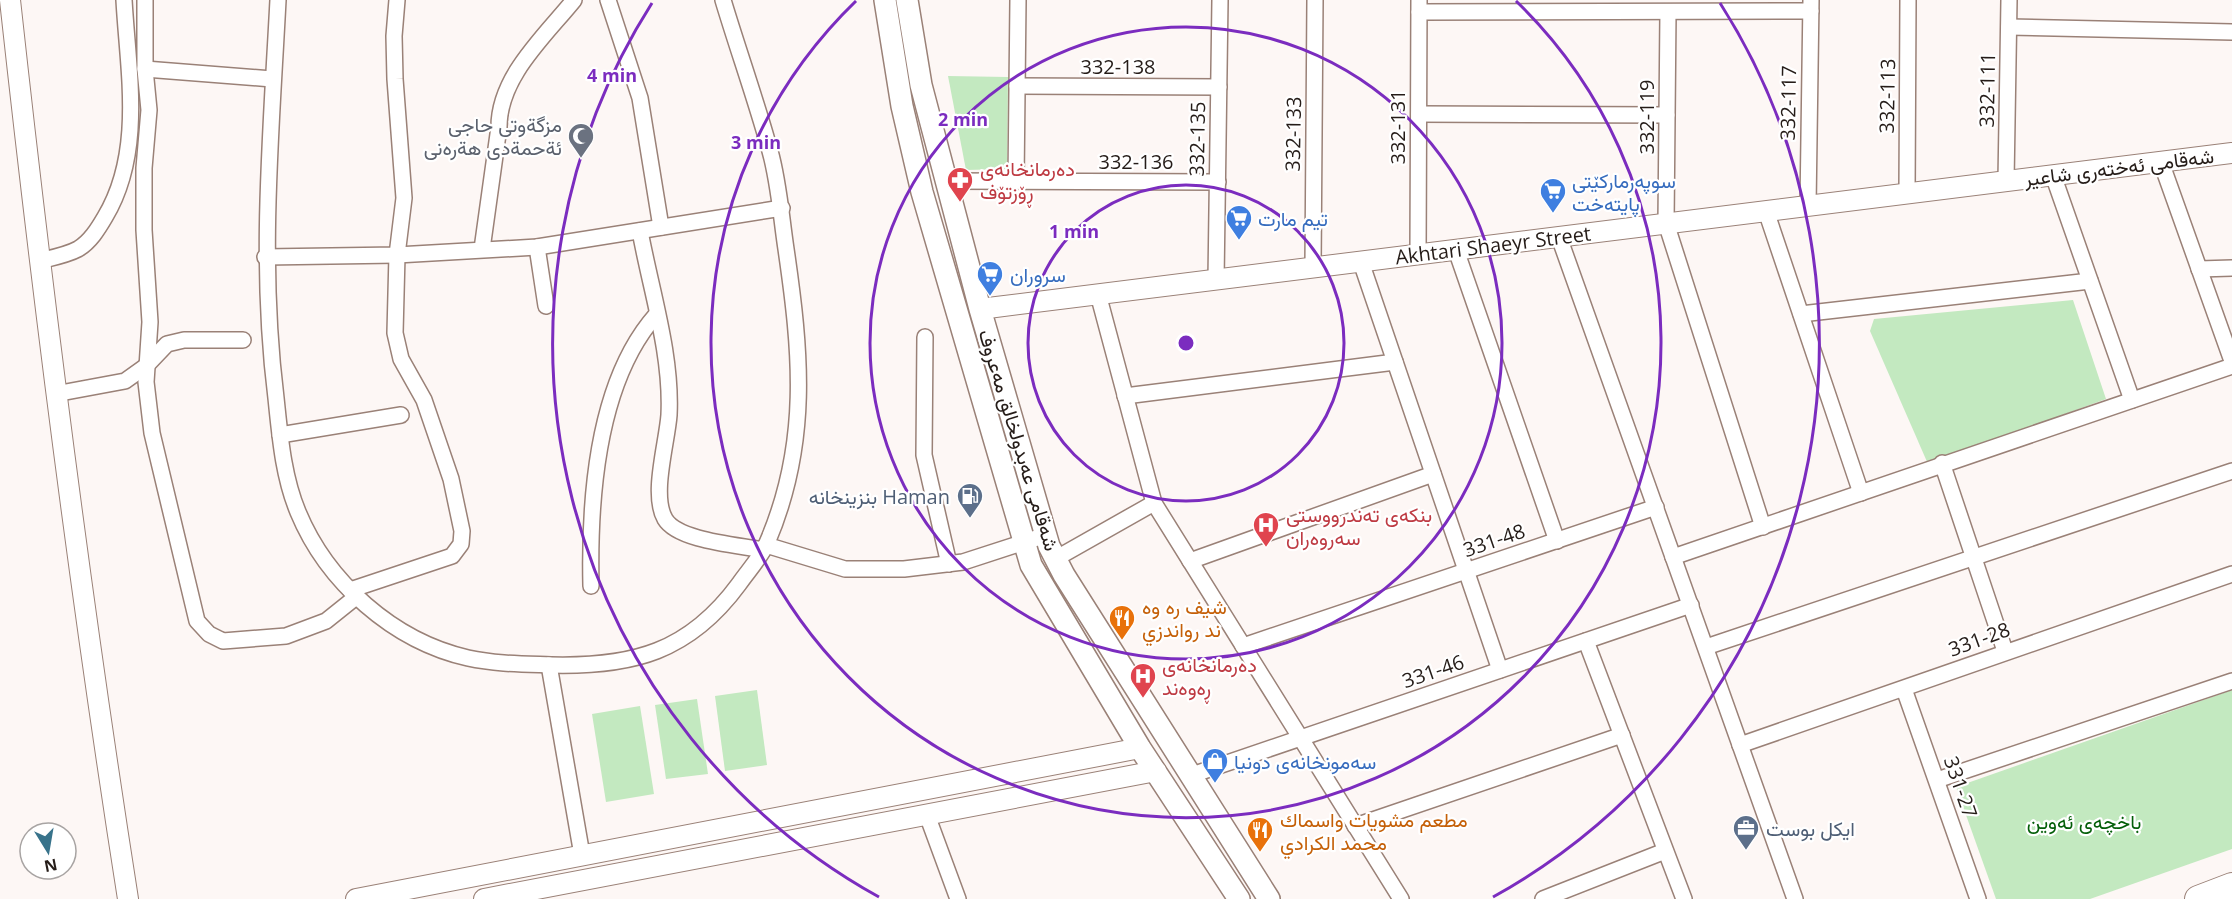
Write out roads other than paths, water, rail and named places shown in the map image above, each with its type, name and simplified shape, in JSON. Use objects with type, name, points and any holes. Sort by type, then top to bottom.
[{"type":"highway","points":[[2198,899],[2232,886]]},
{"type":"main road","name":"شەقامی عەبدولخالق مەعروف","points":[[885,0],[902,106],[922,192],[1024,544],[1038,579],[1130,750],[1156,771],[1239,899]]},
{"type":"main road","name":"شەقامی عەبدولخالق مەعروف","points":[[907,0],[921,85],[946,181],[980,309],[1055,559],[1189,776],[1269,899]]},
{"type":"street","points":[[10,0],[55,394],[91,667],[128,899]]},
{"type":"street","points":[[39,261],[78,249],[94,235],[114,202],[127,164],[130,119],[124,0]]},
{"type":"street","points":[[145,0],[145,69],[149,110],[144,168],[144,230],[150,322],[146,366],[152,433],[192,604],[202,628],[223,641],[286,636],[326,621],[353,594],[452,556],[460,544],[460,518],[451,479],[424,400],[407,371],[398,346],[397,255],[404,198],[395,79],[394,36],[397,0]]},
{"type":"street","points":[[278,0],[272,79],[265,257],[268,335],[280,435],[287,477],[297,511],[330,567],[353,594],[393,624],[444,651],[490,662],[575,665],[628,660],[655,653],[680,642],[716,612],[765,547],[794,448],[800,409],[794,305],[782,208],[766,136],[723,0]]},
{"type":"street","points":[[482,249],[499,127],[499,107],[504,92],[526,59],[574,0]]},
{"type":"street","points":[[608,0],[640,98],[661,227]]},
{"type":"street","points":[[1016,181],[1018,0]]},
{"type":"street","name":"332-135","points":[[1216,280],[1220,0]]},
{"type":"street","name":"332-133","points":[[1313,268],[1316,0]]},
{"type":"street","name":"332-113","points":[[1907,194],[1908,0]]},
{"type":"street","name":"332-111","points":[[2006,181],[2009,0]]},
{"type":"street","points":[[1419,6],[1526,6],[1668,12],[1811,6]]},
{"type":"street","name":"332-131","points":[[1418,255],[1419,6]]},
{"type":"street","name":"332-117","points":[[1808,206],[1811,6]]},
{"type":"street","name":"332-119","points":[[1668,12],[1666,224],[1763,526]]},
{"type":"street","points":[[2009,27],[2232,32]]},
{"type":"street","points":[[145,69],[272,79]]},
{"type":"street","name":"332-138","points":[[1017,86],[1219,87]]},
{"type":"street","points":[[1419,114],[1667,115]]},
{"type":"street","name":"شەقامی ئەختەری شاعیر","points":[[2006,181],[2232,153]]},
{"type":"street","points":[[2161,162],[2232,361]]},
{"type":"street","points":[[2053,175],[2132,400]]},
{"type":"street","name":"332-136","points":[[946,181],[1218,182]]},
{"type":"street","name":"Akhtari Shaeyr Street","points":[[980,309],[2006,181]]},
{"type":"street","points":[[265,257],[397,255],[537,247],[782,208]]},
{"type":"street","points":[[1766,211],[1861,493]]},
{"type":"street","points":[[640,231],[669,384],[665,455],[659,488],[665,519],[678,532],[765,547],[845,569],[904,568],[949,564],[981,558],[1046,535]]},
{"type":"street","points":[[1559,237],[1795,899]]},
{"type":"street","points":[[537,247],[546,306]]},
{"type":"street","points":[[1456,250],[1557,541]]},
{"type":"street","points":[[1361,262],[1500,670]]},
{"type":"street","points":[[2199,269],[2232,268]]},
{"type":"street","points":[[1801,314],[2090,281]]},
{"type":"street","points":[[1098,294],[1154,503],[1401,899]]},
{"type":"street","points":[[591,586],[592,520],[596,474],[614,390],[630,350],[656,315]]},
{"type":"street","points":[[925,337],[924,455],[949,564]]},
{"type":"street","points":[[55,394],[125,381],[146,366],[167,344],[184,340],[243,340]]},
{"type":"street","points":[[1125,396],[1395,363]]},
{"type":"street","points":[[1673,557],[1942,463],[2232,366]]},
{"type":"street","points":[[280,435],[400,415]]},
{"type":"street","points":[[1942,463],[2004,651]]},
{"type":"street","points":[[1706,648],[1973,556],[2232,471]]},
{"type":"street","points":[[1190,561],[1433,474]]},
{"type":"street","points":[[1055,559],[1154,503]]},
{"type":"street","name":"331-48","points":[[1243,646],[1656,507]]},
{"type":"street","name":"331-28","points":[[1740,745],[1904,689],[2004,651],[2232,574]]},
{"type":"street","name":"331-46","points":[[1189,776],[1691,605]]},
{"type":"street","points":[[1586,641],[1684,899]]},
{"type":"street","points":[[549,664],[582,855]]},
{"type":"street","points":[[1937,780],[2232,681]]},
{"type":"street","name":"331-27","points":[[1904,689],[1978,899]]},
{"type":"street","points":[[1355,826],[1622,735]]},
{"type":"street","points":[[356,899],[1130,750],[1133,769],[1130,776]]},
{"type":"street","points":[[484,899],[1156,771]]},
{"type":"street","points":[[927,815],[958,899]]},
{"type":"street","points":[[649,842],[653,866]]},
{"type":"street","points":[[1544,899],[1665,850]]},
{"type":"place","name":"مزگةوتی حاجی ئةحمةدی هةرەنی","points":[[581,159]]},
{"type":"place","name":"دەرمانخانەی ڕۆزتۆف","points":[[960,203]]},
{"type":"place","name":"سوپەرمارکێتی پایتەخت","points":[[1553,214]]},
{"type":"place","name":"تيم مارت","points":[[1239,241]]},
{"type":"place","name":"سروران","points":[[990,297]]},
{"type":"place","name":"بنزینخانە Haman","points":[[970,519]]},
{"type":"place","name":"بنکەی تەندرووستی سەروەران","points":[[1266,548]]},
{"type":"place","name":"شيف ره وه ند رواندزي","points":[[1122,641]]},
{"type":"place","name":"دەرمانخانەی ڕەوەند","points":[[1143,699]]},
{"type":"place","name":"سەمونخانەی دونیا","points":[[1215,784]]},
{"type":"place","name":"ايكل بوست","points":[[1746,851]]},
{"type":"place","name":"مطعم مشويات واسماك محمد الكرادي","points":[[1260,853]]},
{"type":"park label","name":"باخچەی ئەوین","points":[[2084,821]]}]
